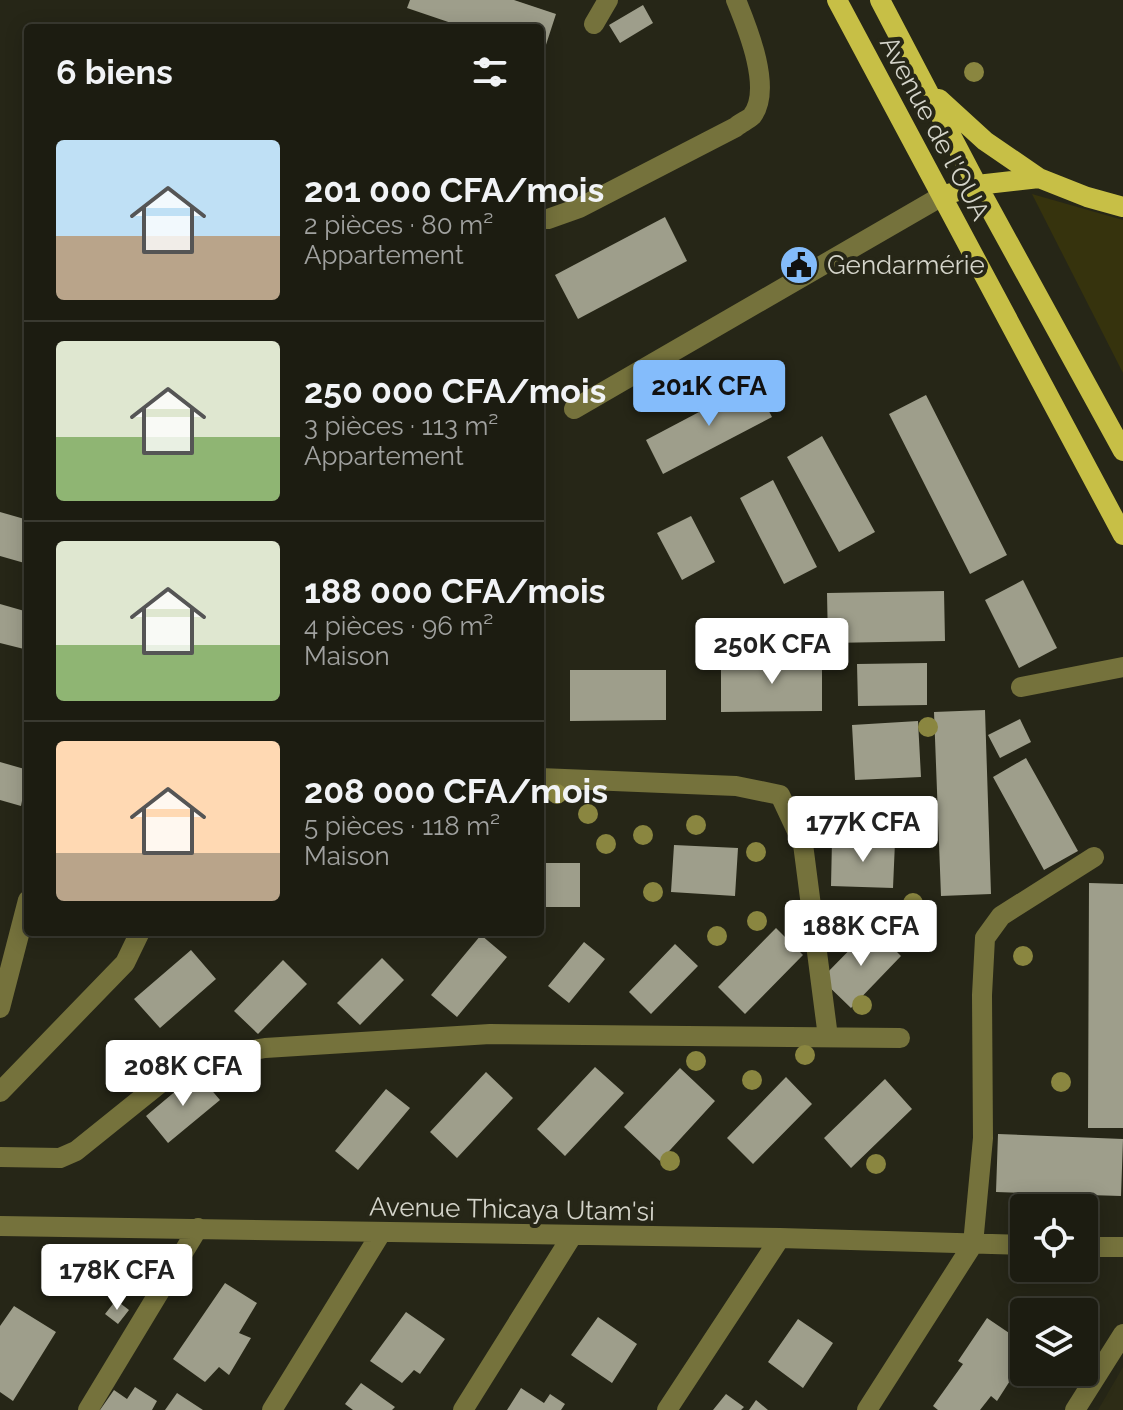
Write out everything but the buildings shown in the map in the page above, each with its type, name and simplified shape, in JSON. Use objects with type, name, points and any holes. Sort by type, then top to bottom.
[{"type":"main road","name":"Avenue de l'OUA","points":[[837,0],[1123,535]]},
{"type":"main road","name":"Avenue de l'OUA","points":[[880,0],[1123,451]]},
{"type":"main road","points":[[928,90],[985,141],[1039,178],[1123,207]]},
{"type":"main road","points":[[942,196],[977,185],[1039,178]]},
{"type":"street","points":[[594,24],[608,0]]},
{"type":"street","points":[[544,219],[579,208],[752,116],[759,98],[756,51],[736,0]]},
{"type":"street","points":[[574,409],[942,196]]},
{"type":"street","points":[[1021,687],[1123,667]]},
{"type":"street","points":[[544,778],[736,786],[780,795],[803,844],[828,1037]]},
{"type":"street","points":[[867,1410],[973,1244],[983,1138],[982,995],[985,938],[1001,916],[1094,857]]},
{"type":"street","points":[[0,1008],[24,915]]},
{"type":"street","points":[[0,1092],[125,963],[138,936]]},
{"type":"street","points":[[0,1157],[60,1158],[76,1151],[163,1081],[199,1060],[265,1048],[490,1034],[900,1038]]},
{"type":"street","name":"Avenue Thicaya Utam'si","points":[[0,1226],[780,1238],[1010,1245]]},
{"type":"street","points":[[88,1410],[198,1228]]},
{"type":"street","points":[[272,1410],[381,1233]]},
{"type":"street","points":[[463,1410],[572,1236]]},
{"type":"street","points":[[667,1410],[780,1238]]},
{"type":"street","points":[[1098,1247],[1123,1247]]},
{"type":"street","points":[[1075,1410],[1123,1334]]},
{"type":"shaded area","points":[[1032,194],[1123,220],[1123,373]]},
{"type":"shaded area","points":[[1123,1367],[1123,1410],[1098,1410]]},
{"type":"place","name":"Gendarmérie","points":[[799,265]]}]
